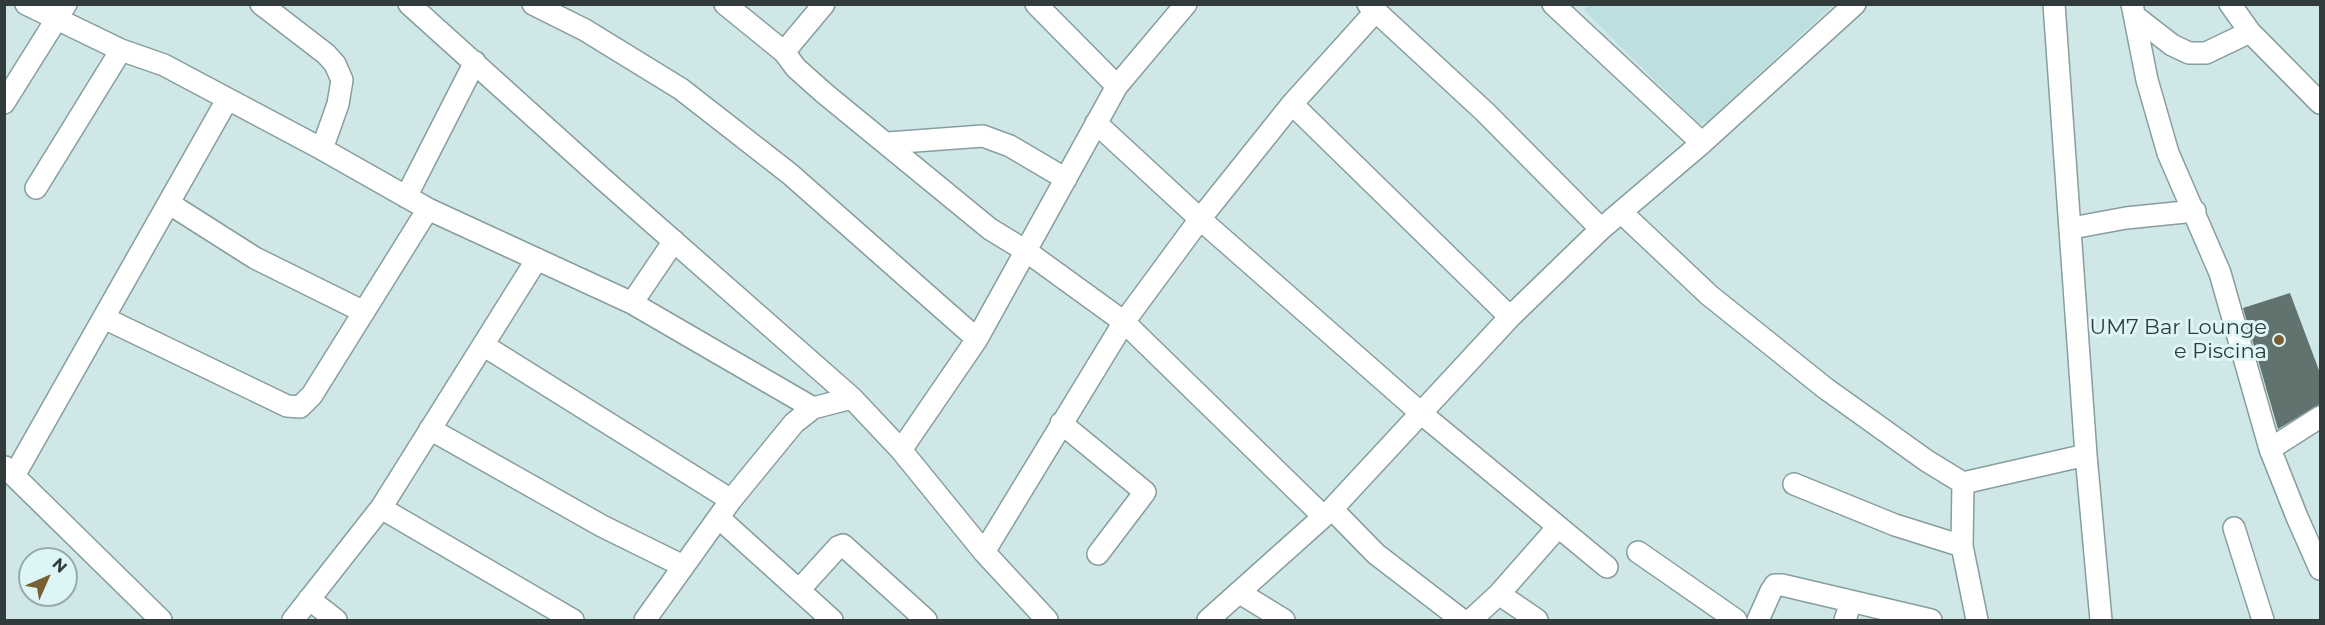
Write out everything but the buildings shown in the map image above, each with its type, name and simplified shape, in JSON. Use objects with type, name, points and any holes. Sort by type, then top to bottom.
[{"type":"street","points":[[27,4],[61,12],[121,50],[164,65],[322,149],[428,210],[632,303],[813,408]]},
{"type":"street","points":[[261,4],[314,43],[335,64],[342,80],[339,104],[322,149]]},
{"type":"street","points":[[409,4],[852,398],[901,450],[984,552],[1047,621]]},
{"type":"street","points":[[532,4],[585,30],[681,89],[790,174],[977,339]]},
{"type":"street","points":[[725,4],[784,52],[796,68],[824,93],[888,143],[990,230],[1026,250],[1124,322],[1327,512],[1462,621]]},
{"type":"street","points":[[784,52],[824,4]]},
{"type":"street","points":[[1036,4],[1117,86]]},
{"type":"street","points":[[901,450],[977,339],[1117,86],[1186,4]]},
{"type":"street","points":[[1208,621],[1327,512],[1422,414],[1510,317],[1601,229],[1702,143],[1855,4]]},
{"type":"street","points":[[2054,4],[2072,228],[2086,455],[2101,621]]},
{"type":"street","points":[[2230,4],[2250,32],[2320,103]]},
{"type":"street","points":[[984,552],[1060,423],[1124,322],[1200,219],[1372,8],[1485,112],[1601,229]]},
{"type":"street","points":[[1566,8],[1702,143]]},
{"type":"street","points":[[2134,11],[2172,45],[2189,53],[2206,53],[2250,32]]},
{"type":"street","points":[[2134,11],[2147,80],[2168,153],[2195,212],[2226,290],[2270,449],[2320,568]]},
{"type":"street","points":[[4,103],[61,12]]},
{"type":"street","points":[[36,188],[121,50]]},
{"type":"street","points":[[406,197],[475,62]]},
{"type":"street","points":[[161,621],[10,470],[104,318],[227,100]]},
{"type":"street","points":[[1292,104],[1510,317]]},
{"type":"street","points":[[1096,123],[1200,219],[1422,414],[1607,567]]},
{"type":"street","points":[[888,143],[984,136],[1010,146],[1066,179]]},
{"type":"street","points":[[170,204],[247,253],[364,312]]},
{"type":"street","points":[[104,318],[294,407],[300,407],[312,395],[428,210]]},
{"type":"street","points":[[2072,228],[2126,218],[2195,212]]},
{"type":"street","points":[[1621,213],[1709,295],[1807,373],[1927,461],[1963,483],[2086,455]]},
{"type":"street","points":[[632,303],[674,241]]},
{"type":"street","points":[[293,621],[381,508],[537,259]]},
{"type":"street","points":[[483,345],[725,509],[799,590],[832,621]]},
{"type":"street","points":[[645,621],[725,509],[794,423],[813,408],[852,398]]},
{"type":"street","points":[[2270,449],[2320,417]]},
{"type":"street","points":[[1060,423],[1145,492],[1098,554]]},
{"type":"street","points":[[430,429],[602,526],[683,566]]},
{"type":"street","points":[[1963,483],[1962,546],[1977,621]]},
{"type":"street","points":[[1794,484],[1895,525],[1962,546]]},
{"type":"street","points":[[381,508],[573,621]]},
{"type":"street","points":[[1471,621],[1500,594],[1558,527]]},
{"type":"street","points":[[2234,528],[2263,621]]},
{"type":"street","points":[[799,590],[838,547],[843,545],[926,621]]},
{"type":"street","points":[[1638,552],[1736,621]]},
{"type":"street","points":[[1758,621],[1775,585],[1792,587],[1848,611],[1931,621]]},
{"type":"street","points":[[1240,593],[1284,621]]},
{"type":"street","points":[[1500,594],[1537,621]]},
{"type":"street","points":[[309,599],[336,621]]},
{"type":"shaded area","points":[[1589,4],[1833,5],[1708,121],[1699,124],[1584,10]]},
{"type":"place","name":"UM7 Bar Lounge e Piscina","points":[[2279,340]]}]
